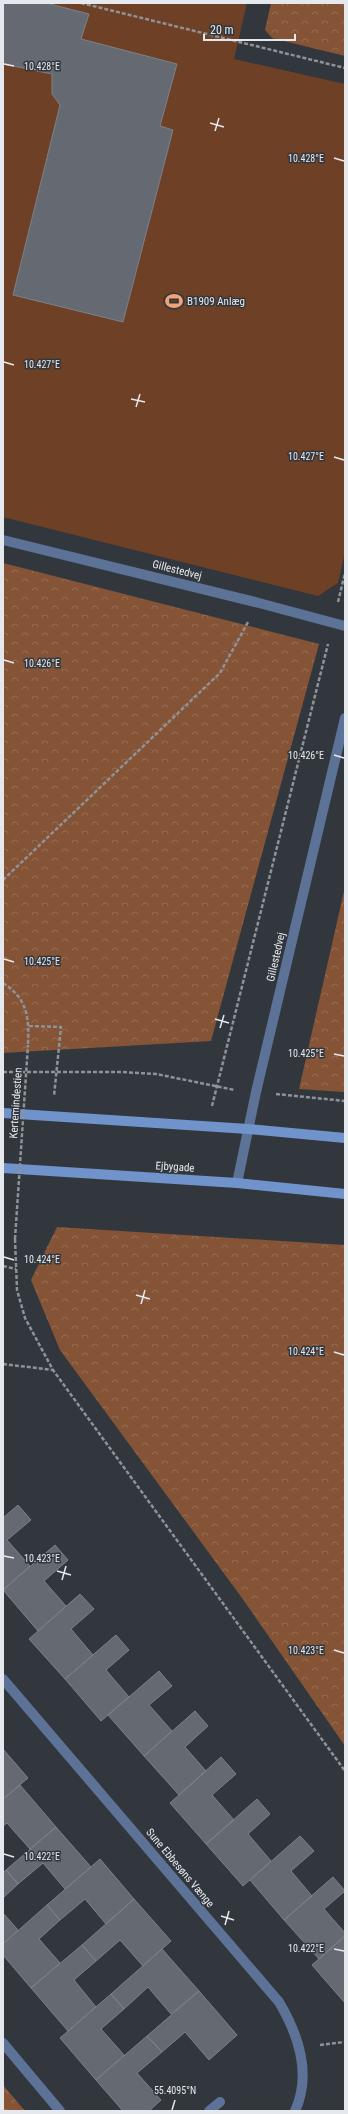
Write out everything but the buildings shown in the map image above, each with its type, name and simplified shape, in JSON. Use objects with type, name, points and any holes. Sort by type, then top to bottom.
[{"type":"main road","points":[[3,1113],[207,1126],[345,1138]]},
{"type":"main road","name":"Ejbygade","points":[[3,1168],[237,1183],[345,1194]]},
{"type":"street","name":"Gillestedvej","points":[[3,540],[259,603],[345,626]]},
{"type":"street","name":"Gillestedvej","points":[[237,1183],[256,1092],[343,738],[345,718]]},
{"type":"street","name":"Sune Ebbesøns Vænge","points":[[3,1679],[279,2002],[292,2024],[300,2048],[303,2077],[295,2111]]},
{"type":"street","points":[[3,2043],[60,2111]]},
{"type":"street","points":[[209,2111],[220,2102]]},
{"type":"path","points":[[81,3],[345,68]]},
{"type":"path","points":[[207,1126],[345,573]]},
{"type":"path","points":[[3,880],[220,673],[259,603]]},
{"type":"path","name":"Kertemindestien","points":[[3,983],[13,989],[26,1009],[29,1026],[15,1239],[17,1290],[26,1318],[53,1370],[345,1771]]},
{"type":"path","points":[[29,1026],[61,1027],[57,1073]]},
{"type":"path","points":[[3,1072],[121,1072],[156,1074],[217,1087],[345,1101]]},
{"type":"path","points":[[3,1266],[16,1269]]},
{"type":"path","points":[[3,1364],[53,1370]]},
{"type":"path","points":[[300,2048],[345,2042]]},
{"type":"green space","points":[[271,3],[345,3],[345,56],[272,38],[265,30]]},
{"type":"green space","points":[[3,563],[319,644],[211,1041],[3,1053]]},
{"type":"green space","points":[[345,887],[345,1092],[299,1089]]},
{"type":"green space","points":[[57,1227],[345,1245],[345,1746],[242,1598],[60,1350],[31,1280]]},
{"type":"green space","points":[[3,2085],[25,2111],[3,2111]]},
{"type":"shaded area","name":"B1909 Anlæg","points":[[3,3],[247,3],[234,59],[345,84],[345,552],[338,583],[318,596],[3,517]]},
{"type":"place","name":"B1909 Anlæg","points":[[174,301]]}]
